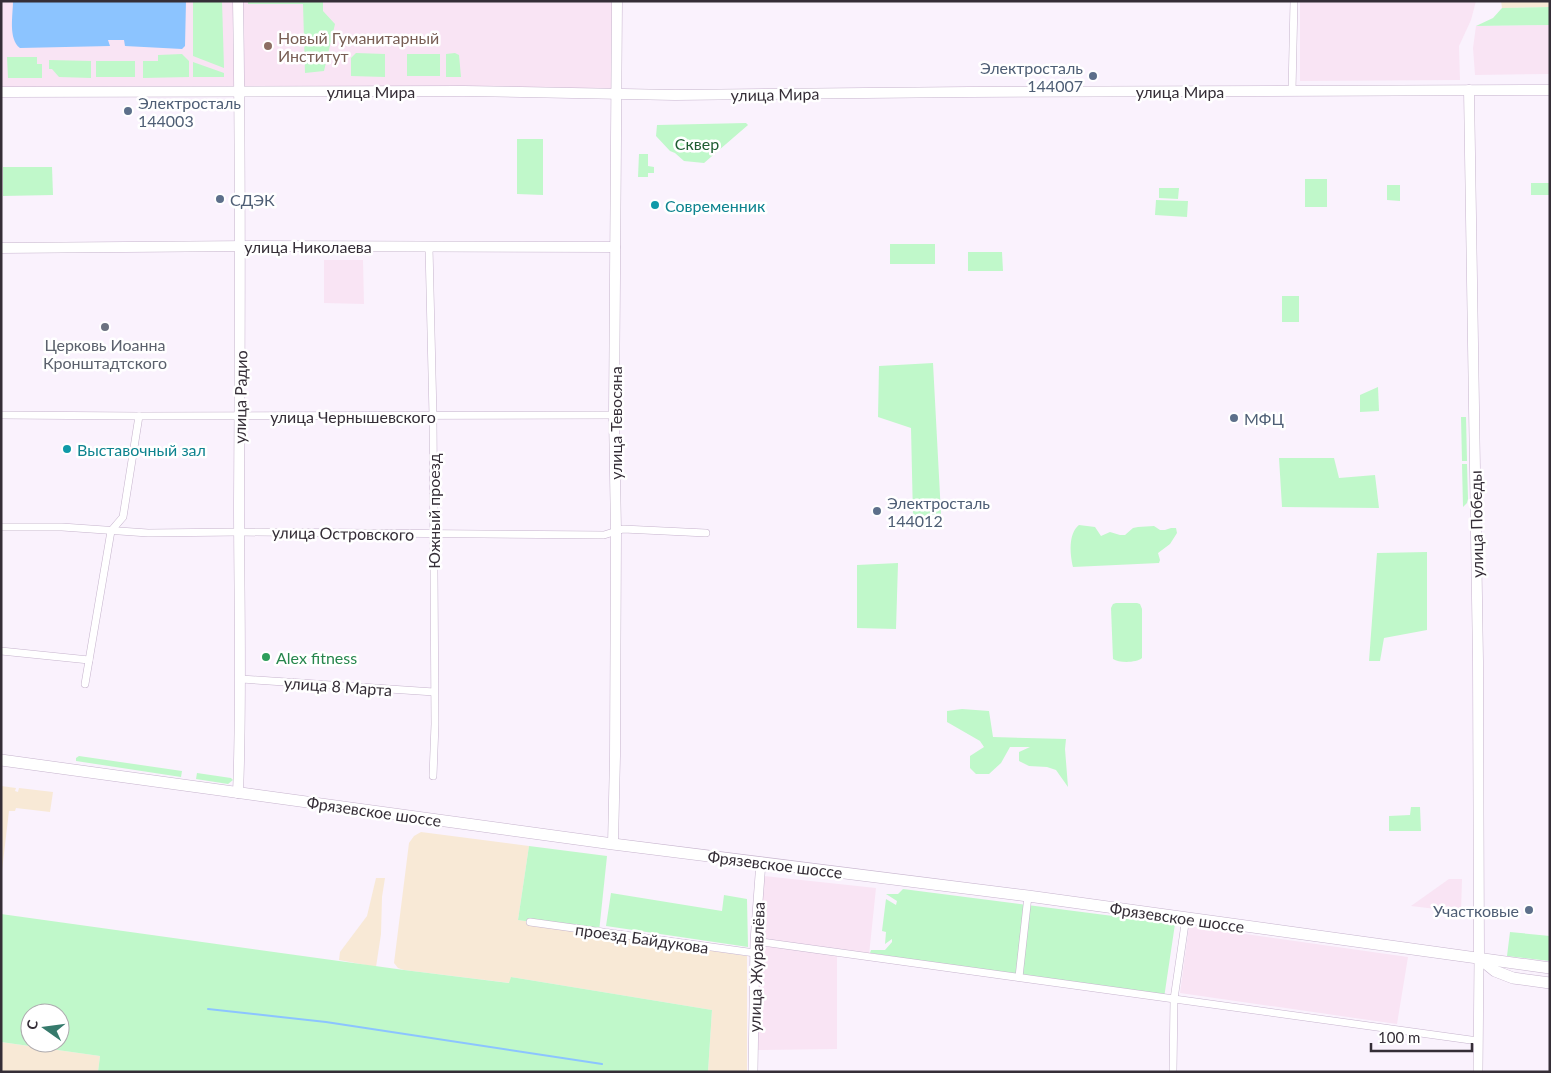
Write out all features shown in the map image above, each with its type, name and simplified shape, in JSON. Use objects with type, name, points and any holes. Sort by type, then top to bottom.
[{"type":"highway","name":"Фрязевское шоссе","points":[[1,760],[613,844],[1186,917],[1365,944],[1550,968]]},
{"type":"highway","points":[[1479,958],[1494,971],[1513,978],[1550,983]]},
{"type":"main road","name":"улица Радио","points":[[238,1],[241,246],[239,532],[241,679],[238,793]]},
{"type":"main road","name":"улица Тевосяна","points":[[613,844],[616,531],[614,416],[617,1]]},
{"type":"main road","name":"улица Победы","points":[[1469,90],[1478,661],[1479,958]]},
{"type":"main road","name":"улица Мира","points":[[1,92],[464,91],[675,95],[1550,90]]},
{"type":"main road","name":"улица Николаева","points":[[1,248],[241,246],[615,247]]},
{"type":"street","points":[[1292,91],[1294,1]]},
{"type":"street","name":"Южный проезд","points":[[429,247],[433,416],[433,776]]},
{"type":"street","name":"улица Чернышевского","points":[[1,415],[614,416]]},
{"type":"street","points":[[85,684],[111,531],[123,517],[139,416]]},
{"type":"street","name":"улица Островского","points":[[1,527],[62,527],[148,533],[239,532],[433,535],[604,535],[616,531]]},
{"type":"street","points":[[616,531],[640,529],[706,533]]},
{"type":"street","points":[[1,651],[89,660]]},
{"type":"street","name":"улица 8 Марта","points":[[241,679],[434,692]]},
{"type":"street","name":"улица Журавлёва","points":[[754,1072],[755,941],[761,862]]},
{"type":"street","points":[[1019,977],[1028,896]]},
{"type":"street","points":[[1173,1072],[1174,999],[1186,917]]},
{"type":"street","name":"проезд Байдукова","points":[[530,922],[755,953]]},
{"type":"street","points":[[755,941],[1478,1041]]},
{"type":"street","points":[[1478,1072],[1479,958]]},
{"type":"shaded area","points":[[1,1],[617,1],[617,94],[1,92]]},
{"type":"shaded area","points":[[1300,1],[1476,1],[1471,20],[1459,46],[1460,80],[1300,81]]},
{"type":"shaded area","points":[[1501,1],[1550,1],[1550,7],[1502,8]]},
{"type":"shaded area","points":[[1550,25],[1550,74],[1475,75],[1473,48],[1476,26]]},
{"type":"shaded area","points":[[324,260],[363,260],[364,304],[324,303]]},
{"type":"shaded area","points":[[1,786],[16,788],[15,791],[18,792],[19,788],[53,792],[50,812],[16,808],[15,811],[9,811],[1,879]]},
{"type":"shaded area","points":[[421,832],[529,846],[518,920],[747,956],[747,1072],[708,1072],[712,1010],[511,977],[510,983],[398,968],[394,963],[409,843],[414,836]]},
{"type":"shaded area","points":[[764,876],[876,888],[869,955],[837,951],[837,1049],[758,1050]]},
{"type":"shaded area","points":[[376,878],[385,878],[382,897],[381,934],[376,967],[339,960],[340,952],[367,916]]},
{"type":"shaded area","points":[[1449,879],[1462,879],[1461,912],[1411,906]]},
{"type":"shaded area","points":[[1189,926],[1408,957],[1397,1024],[1180,993]]},
{"type":"shaded area","points":[[1,1042],[20,1045],[20,1053],[70,1052],[100,1056],[98,1072],[1,1072]]},
{"type":"green space","points":[[193,1],[222,1],[224,68],[193,56]]},
{"type":"green space","points":[[248,1],[323,1],[323,11],[335,24],[324,71],[305,73],[303,4],[248,4]]},
{"type":"green space","points":[[1550,7],[1550,25],[1476,26],[1493,18],[1502,8]]},
{"type":"green space","points":[[356,53],[385,54],[385,77],[351,76],[351,58]]},
{"type":"green space","points":[[455,53],[459,55],[461,77],[446,77],[446,54]]},
{"type":"green space","points":[[182,54],[189,61],[189,77],[143,78],[143,61],[158,61],[158,55]]},
{"type":"green space","points":[[407,54],[440,54],[440,76],[407,76]]},
{"type":"green space","points":[[7,57],[37,57],[37,64],[42,64],[42,78],[8,78]]},
{"type":"green space","points":[[49,60],[91,61],[91,78],[59,77],[52,69],[49,69]]},
{"type":"green space","points":[[96,61],[135,61],[135,77],[96,77]]},
{"type":"green space","points":[[193,62],[224,73],[224,77],[193,77]]},
{"type":"green space","name":"Сквер","points":[[746,123],[748,125],[704,163],[684,161],[670,151],[656,136],[657,125]]},
{"type":"green space","points":[[517,139],[543,139],[543,195],[517,194]]},
{"type":"green space","points":[[639,154],[648,154],[648,166],[654,167],[654,173],[648,173],[648,177],[638,177]]},
{"type":"green space","points":[[3,167],[52,167],[53,195],[3,196]]},
{"type":"green space","points":[[1305,179],[1327,179],[1327,207],[1305,207]]},
{"type":"green space","points":[[1531,183],[1550,183],[1550,195],[1531,195]]},
{"type":"green space","points":[[1387,185],[1400,185],[1400,201],[1387,200]]},
{"type":"green space","points":[[1159,188],[1179,188],[1178,199],[1159,198]]},
{"type":"green space","points":[[1156,200],[1188,201],[1187,217],[1155,215]]},
{"type":"green space","points":[[890,244],[935,244],[935,264],[890,264]]},
{"type":"green space","points":[[968,252],[1002,252],[1003,271],[968,271]]},
{"type":"green space","points":[[1282,296],[1299,296],[1299,322],[1282,322]]},
{"type":"green space","points":[[933,363],[941,514],[913,517],[911,428],[878,417],[879,366]]},
{"type":"green space","points":[[1378,387],[1379,411],[1360,412],[1360,395]]},
{"type":"green space","points":[[1461,417],[1466,417],[1467,461],[1462,461]]},
{"type":"green space","points":[[1279,458],[1334,458],[1339,478],[1375,475],[1379,508],[1282,507]]},
{"type":"green space","points":[[1462,464],[1467,464],[1468,499],[1463,507]]},
{"type":"green space","points":[[1079,525],[1095,527],[1101,536],[1110,532],[1125,535],[1133,528],[1154,526],[1160,530],[1176,528],[1177,533],[1170,544],[1158,553],[1159,563],[1073,567],[1071,539]]},
{"type":"green space","points":[[1427,552],[1427,630],[1384,638],[1380,661],[1369,661],[1377,553]]},
{"type":"green space","points":[[898,563],[896,629],[857,628],[857,565]]},
{"type":"green space","points":[[1116,603],[1140,604],[1142,609],[1142,658],[1139,660],[1128,662],[1113,659],[1111,608]]},
{"type":"green space","points":[[962,709],[989,711],[993,737],[1066,739],[1068,787],[1056,770],[1047,767],[1029,766],[1019,761],[1019,752],[1030,747],[1010,747],[1001,763],[989,774],[976,774],[970,768],[970,756],[984,747],[980,741],[947,722],[947,711]]},
{"type":"green space","points":[[79,756],[182,771],[181,777],[76,761],[76,758]]},
{"type":"green space","points":[[197,773],[231,778],[233,780],[228,784],[196,779]]},
{"type":"green space","points":[[1411,807],[1420,807],[1421,831],[1389,831],[1389,816],[1410,815]]},
{"type":"green space","points":[[529,846],[607,856],[599,932],[518,920]]},
{"type":"green space","points":[[903,889],[1175,924],[1164,998],[870,953],[871,950],[885,950],[892,942],[892,939],[885,944],[886,932],[882,931],[886,899],[896,905],[897,901],[886,894],[898,894]]},
{"type":"green space","points":[[611,893],[722,911],[724,895],[747,899],[748,947],[606,926]]},
{"type":"green space","points":[[1,914],[509,983],[511,977],[712,1010],[708,1072],[98,1072],[100,1056],[70,1052],[70,1003],[20,1003],[20,1045],[1,1042]]},
{"type":"green space","points":[[1510,932],[1550,936],[1550,961],[1507,956]]},
{"type":"water","points":[[13,1],[186,1],[185,46],[182,49],[125,46],[124,40],[108,40],[110,46],[20,48],[16,44],[13,33]]},
{"type":"waterway","points":[[208,1009],[326,1022],[602,1064]]},
{"type":"place","name":"Новый Гуманитарный Институт","points":[[268,46]]},
{"type":"place","name":"Электросталь 144007","points":[[1093,76]]},
{"type":"place","name":"Электросталь 144003","points":[[128,111]]},
{"type":"place","name":"СДЭК","points":[[220,199]]},
{"type":"place","name":"Современник","points":[[655,205]]},
{"type":"place","name":"Церковь Иоанна Кронштадтского","points":[[105,327]]},
{"type":"place","name":"МФЦ","points":[[1234,418]]},
{"type":"place","name":"Выставочный зал","points":[[67,449]]},
{"type":"place","name":"Электросталь 144012","points":[[877,511]]},
{"type":"place","name":"Alex fitness","points":[[266,657]]},
{"type":"place","name":"Участковые","points":[[1529,910]]}]
